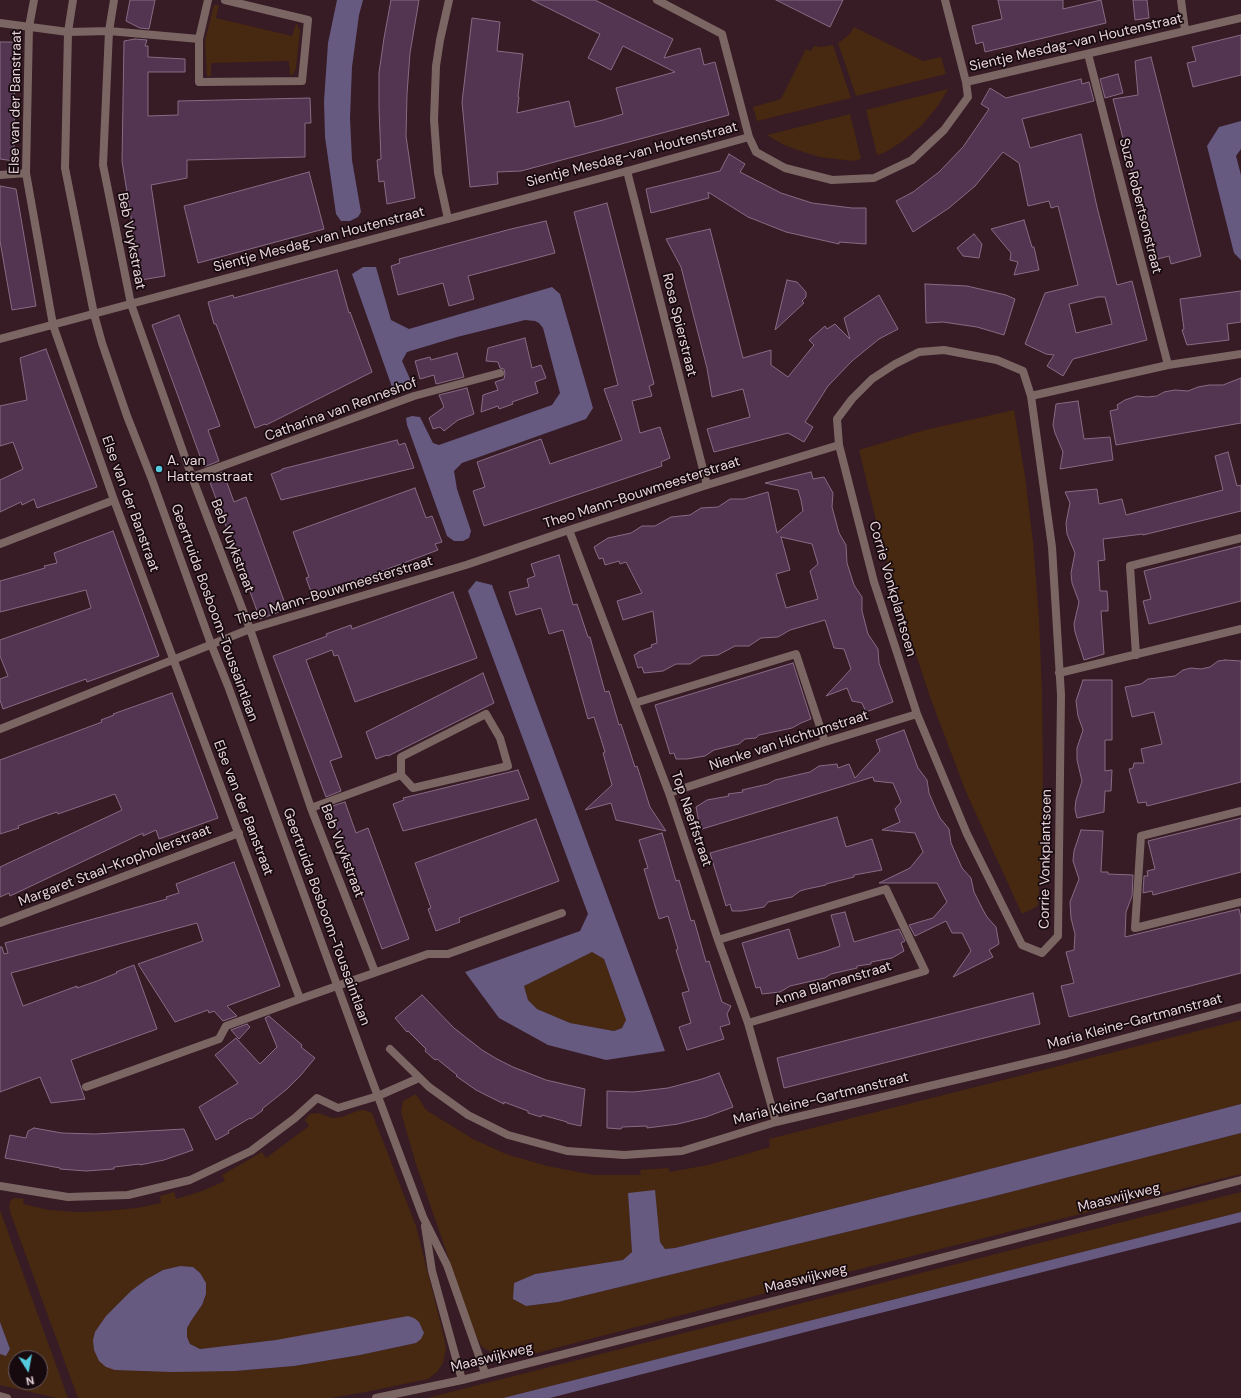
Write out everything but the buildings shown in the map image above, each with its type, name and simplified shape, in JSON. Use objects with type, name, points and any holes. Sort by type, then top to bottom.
[{"type":"street","name":"Else van der Banstraat","points":[[34,0],[29,27],[26,173],[53,325],[114,500],[300,998]]},
{"type":"street","name":"Geertruida Bosboom-Toussaintlaan","points":[[73,0],[68,32],[65,168],[94,314],[127,416],[151,477],[211,644],[231,693],[378,1096],[424,1217],[447,1265],[485,1373]]},
{"type":"street","name":"Beb Vuykstraat","points":[[114,0],[109,31],[103,165],[131,304],[192,477],[250,629],[311,808],[375,972]]},
{"type":"street","points":[[208,0],[198,39],[199,82],[302,81],[308,20],[225,0]]},
{"type":"street","points":[[448,219],[438,173],[434,120],[436,66],[449,0]]},
{"type":"street","points":[[657,0],[722,34],[749,137]]},
{"type":"street","points":[[945,0],[966,82]]},
{"type":"street","points":[[1182,0],[1185,30]]},
{"type":"street","name":"Sientje Mesdag-van Houtenstraat","points":[[0,339],[749,137],[756,152],[784,168],[832,180],[874,178],[912,160],[944,130],[968,97],[966,82],[1241,18]]},
{"type":"street","points":[[0,23],[68,32],[109,31],[198,39]]},
{"type":"street","name":"Suze Robertsonstraat","points":[[1088,54],[1168,365]]},
{"type":"street","name":"Rosa Spierstraat","points":[[627,171],[707,485]]},
{"type":"street","points":[[0,175],[26,173]]},
{"type":"street","points":[[839,445],[837,419],[852,399],[872,379],[895,364],[919,352],[944,350],[997,360],[1023,371],[1031,396],[1168,365],[1241,354]]},
{"type":"street","name":"Catharina van Renneshof","points":[[192,477],[414,396],[500,373]]},
{"type":"street","name":"Corrie Vonkplantsoen","points":[[839,445],[874,582],[917,714],[967,834],[1022,945],[1042,953],[1058,936],[1061,695],[1052,547],[1031,396]]},
{"type":"street","name":"Theo Mann-Bouwmeesterstraat","points":[[0,729],[250,629],[466,565],[707,485],[839,445]]},
{"type":"street","points":[[0,544],[114,500]]},
{"type":"street","name":"Top Naeffstraat","points":[[569,530],[669,793],[718,940],[748,1023],[776,1122]]},
{"type":"street","points":[[1136,655],[1130,566],[1241,538]]},
{"type":"street","points":[[1059,673],[1241,629]]},
{"type":"street","points":[[635,703],[796,654],[825,742]]},
{"type":"street","points":[[486,714],[500,738],[508,766],[413,788],[400,775],[401,758],[486,714]]},
{"type":"street","name":"Nienke van Hichtumstraat","points":[[669,793],[825,742],[917,714]]},
{"type":"street","points":[[311,808],[400,775]]},
{"type":"street","points":[[1241,812],[1141,836],[1135,928],[1241,902]]},
{"type":"street","name":"Margaret Staal-Krophollerstraat","points":[[0,923],[239,833]]},
{"type":"street","name":"Anna Blamanstraat","points":[[718,940],[886,889],[925,970],[748,1023]]},
{"type":"street","points":[[86,1087],[219,1039],[226,1026],[300,998],[428,954],[448,954],[562,913]]},
{"type":"street","name":"Maria Kleine-Gartmanstraat","points":[[390,1048],[429,1087],[468,1115],[508,1135],[568,1151],[624,1155],[682,1151],[776,1122],[1066,1054],[1241,1007]]},
{"type":"street","points":[[0,1186],[68,1197],[128,1195],[190,1180],[251,1151],[295,1118],[317,1098],[338,1108],[378,1096],[419,1078]]},
{"type":"street","name":"Maaswijkweg","points":[[376,1398],[462,1380],[845,1283],[1241,1180]]},
{"type":"street","name":"Geertruida Bosboom-Toussaintlaan","points":[[424,1217],[432,1271],[462,1380]]},
{"type":"street","points":[[0,1396],[7,1398]]},
{"type":"shaded area","points":[[337,0],[363,0],[359,15],[352,67],[350,118],[352,160],[361,212],[358,217],[350,221],[341,221],[336,214],[325,137],[324,101],[328,43]]},
{"type":"shaded area","points":[[214,5],[219,5],[216,18],[292,36],[297,24],[300,31],[296,68],[293,74],[290,75],[289,61],[211,63],[211,76],[207,76],[205,41]]},
{"type":"shaded area","points":[[854,27],[923,61],[941,57],[946,74],[856,96],[838,43],[849,35]]},
{"type":"shaded area","points":[[833,45],[851,98],[757,121],[753,107],[781,99],[806,49],[811,51],[814,46],[820,47]]},
{"type":"shaded area","points":[[948,89],[938,106],[922,125],[903,141],[884,153],[877,155],[866,110]]},
{"type":"shaded area","points":[[850,114],[861,159],[853,161],[820,157],[784,145],[767,135]]},
{"type":"shaded area","points":[[1241,121],[1241,149],[1236,156],[1241,175],[1241,260],[1234,253],[1207,146],[1219,127]]},
{"type":"shaded area","points":[[363,267],[376,267],[391,320],[409,329],[552,287],[560,294],[593,408],[586,419],[462,463],[454,471],[457,489],[471,531],[469,538],[463,541],[454,541],[447,536],[407,425],[406,418],[412,416],[420,417],[433,443],[439,445],[552,405],[560,393],[543,328],[535,321],[525,320],[457,337],[407,352],[402,361],[411,381],[404,388],[392,387],[352,274]]},
{"type":"shaded area","points":[[1014,410],[1025,476],[1033,542],[1039,618],[1042,693],[1042,844],[1038,906],[1022,914],[966,792],[930,697],[896,594],[859,450],[925,430]]},
{"type":"shaded area","points":[[476,581],[492,585],[665,1051],[606,1060],[548,1045],[499,1018],[465,972],[580,931],[588,914],[468,591]],"holes":[[[592,952],[604,959],[626,1020],[622,1028],[614,1031],[570,1023],[537,1009],[528,1000],[524,986]]]},
{"type":"shaded area","points":[[592,952],[604,959],[626,1020],[622,1028],[614,1031],[570,1023],[537,1009],[528,1000],[524,986]]},
{"type":"shaded area","points":[[1241,1020],[1241,1104],[928,1185],[675,1248],[665,1249],[660,1242],[658,1228],[628,1192],[632,1252],[623,1260],[535,1274],[514,1283],[526,1306],[558,1302],[991,1197],[1241,1133],[1241,1174],[808,1282],[533,1354],[496,1354],[482,1347],[474,1332],[415,1161],[401,1112],[403,1101],[416,1094],[426,1110],[473,1139],[506,1154],[547,1166],[594,1175],[641,1175],[640,1170],[669,1168],[669,1172],[708,1165],[770,1147],[769,1139]]},
{"type":"shaded area","points":[[1241,1104],[1241,1133],[991,1197],[558,1302],[526,1306],[513,1299],[514,1283],[535,1274],[623,1260],[632,1252],[628,1193],[655,1190],[660,1242],[665,1249],[675,1248],[928,1185]]},
{"type":"shaded area","points":[[364,1110],[372,1113],[416,1226],[446,1350],[443,1363],[437,1372],[428,1379],[331,1398],[78,1398],[10,1212],[9,1205],[11,1200],[15,1198],[24,1199],[23,1204],[49,1210],[79,1212],[137,1208],[161,1203],[160,1196],[174,1192],[176,1199],[202,1191],[225,1181],[222,1175],[262,1152],[266,1158],[309,1126],[305,1120],[310,1114],[319,1113],[332,1118],[342,1117]],"holes":[[[180,1266],[193,1267],[200,1273],[206,1294],[202,1305],[187,1328],[187,1337],[190,1344],[200,1349],[276,1340],[416,1343],[360,1355],[294,1366],[235,1371],[106,1316],[147,1279],[163,1270]]]},
{"type":"shaded area","points":[[1241,1192],[1241,1212],[503,1398],[427,1398]]},
{"type":"shaded area","points":[[0,1210],[68,1398],[57,1398],[22,1390],[48,1390],[48,1350],[10,1349],[0,1322]]},
{"type":"shaded area","points":[[1241,1212],[1241,1222],[550,1398],[503,1398]]},
{"type":"shaded area","points":[[180,1266],[193,1267],[200,1273],[206,1283],[206,1294],[202,1305],[187,1328],[187,1337],[190,1344],[200,1349],[276,1340],[408,1316],[419,1322],[424,1333],[421,1339],[416,1343],[360,1355],[294,1366],[235,1371],[172,1372],[115,1370],[106,1367],[99,1361],[94,1350],[93,1340],[95,1332],[106,1316],[131,1291],[147,1279],[163,1270]]},
{"type":"shaded area","points":[[0,1322],[10,1349],[8,1350],[6,1356],[0,1354]]},
{"type":"shaded area","points":[[8,1352],[8,1387],[0,1385],[0,1354],[6,1356]]},
{"type":"place","name":"A. van Hattemstraat","points":[[159,469]]}]
